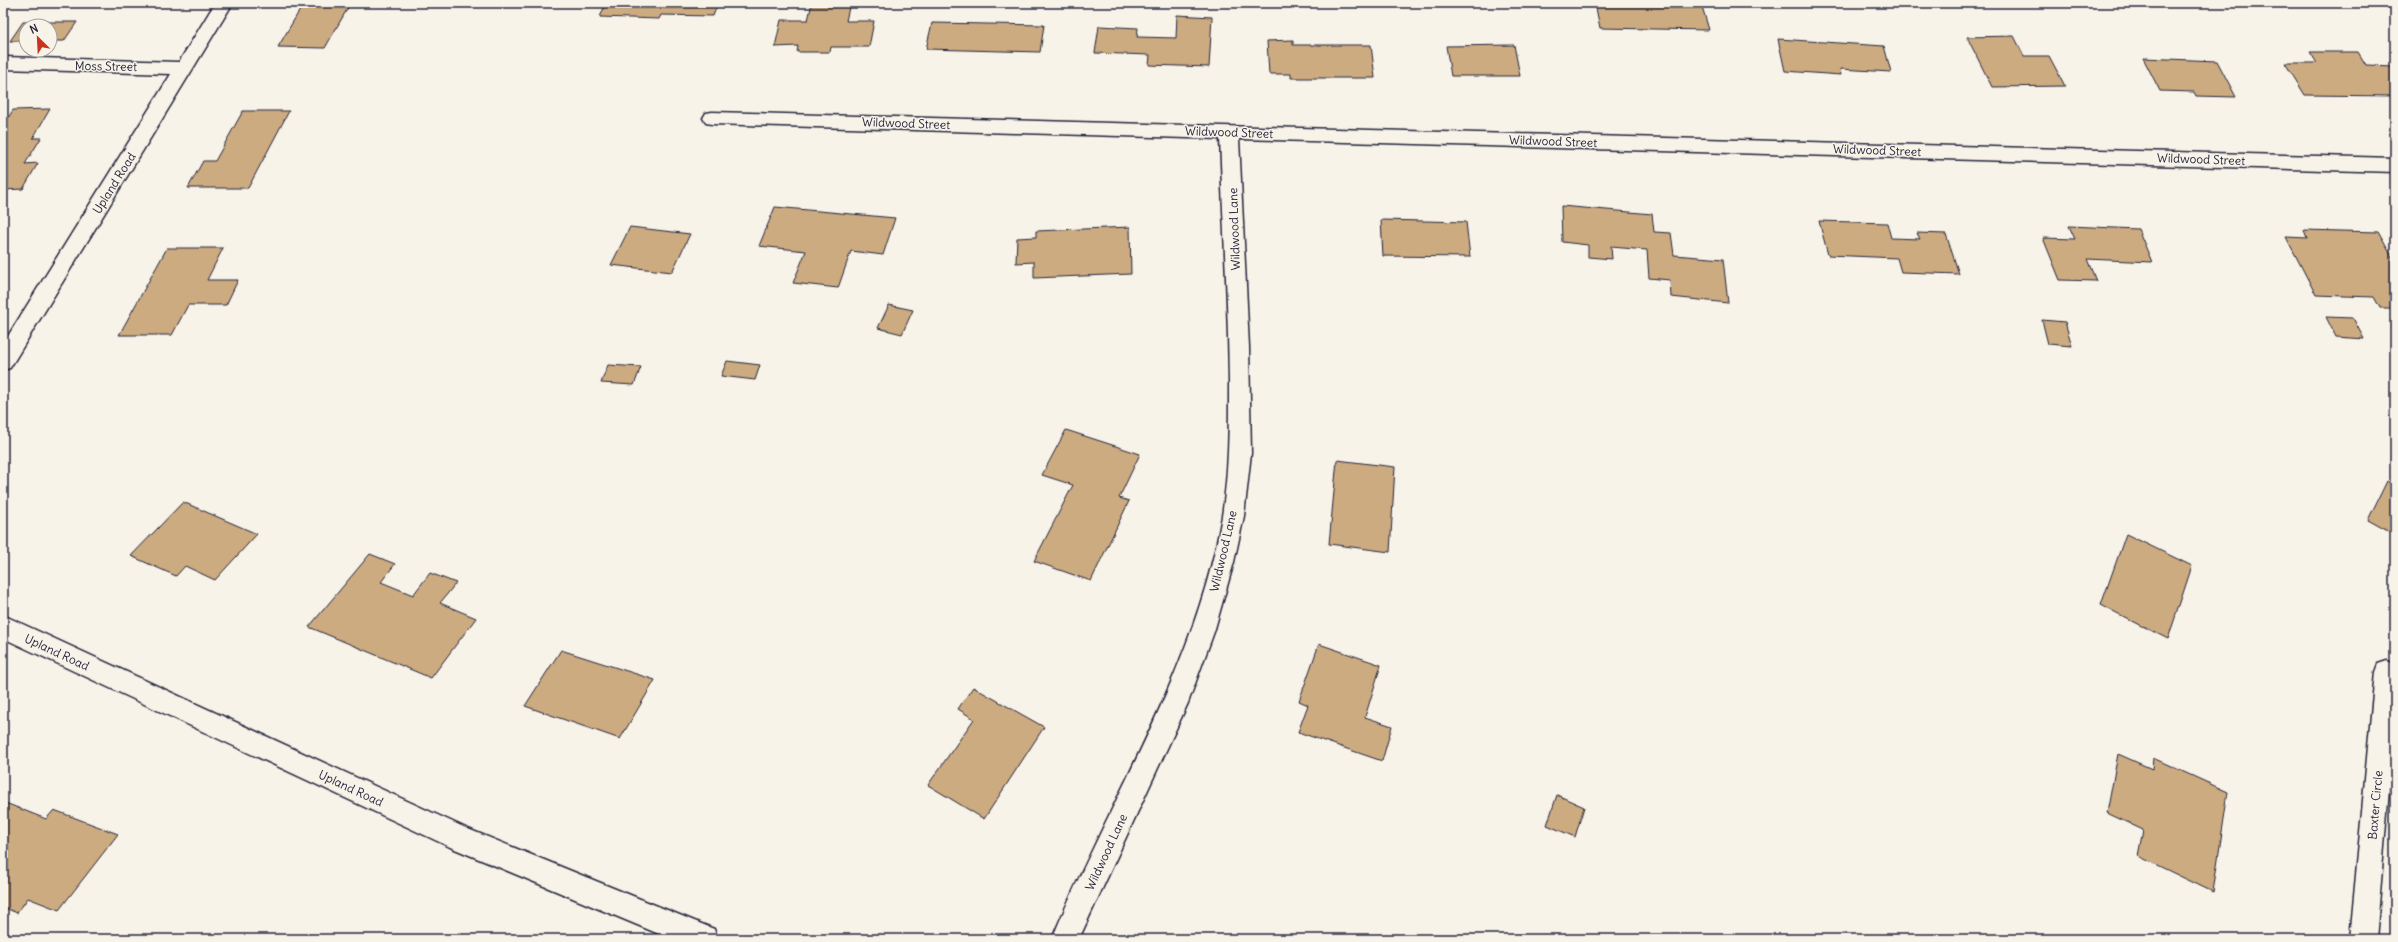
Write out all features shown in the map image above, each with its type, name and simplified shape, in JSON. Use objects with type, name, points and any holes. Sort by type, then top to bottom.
[{"type":"street","name":"Upland Road","points":[[3,362],[224,3]]},
{"type":"street","name":"Moss Street","points":[[3,63],[184,68]]},
{"type":"street","name":"Wildwood Street","points":[[712,118],[2395,165]]},
{"type":"street","name":"Wildwood Lane","points":[[1065,939],[1176,704],[1202,632],[1223,562],[1233,516],[1240,438],[1239,347],[1229,132]]},
{"type":"street","name":"Upland Road","points":[[3,626],[459,838],[704,939]]},
{"type":"street","name":"Baxter Circle","points":[[2363,939],[2387,672]]},
{"type":"building","points":[[304,3],[356,3],[350,4],[325,48],[278,47]]},
{"type":"building","points":[[606,3],[718,3],[713,16],[661,15],[659,19],[600,17]]},
{"type":"building","points":[[812,3],[850,3],[846,21],[874,21],[869,47],[831,47],[830,52],[797,52],[798,46],[775,47],[781,20],[808,20]]},
{"type":"building","points":[[1595,3],[1701,3],[1709,30],[1600,28]]},
{"type":"building","points":[[1177,15],[1212,17],[1209,67],[1149,65],[1150,55],[1095,53],[1099,26],[1138,28],[1137,37],[1176,38]]},
{"type":"building","points":[[58,22],[77,22],[64,41],[58,41]]},
{"type":"building","points":[[932,23],[1044,25],[1040,52],[926,49]]},
{"type":"building","points":[[18,29],[18,41],[10,41]]},
{"type":"building","points":[[2014,36],[2024,56],[2049,56],[2065,86],[1992,87],[1967,37]]},
{"type":"building","points":[[1778,39],[1884,46],[1891,72],[1840,69],[1841,75],[1785,71]]},
{"type":"building","points":[[1293,40],[1293,45],[1371,45],[1375,78],[1291,78],[1291,74],[1269,74],[1267,41]]},
{"type":"building","points":[[1514,45],[1520,76],[1451,76],[1446,46]]},
{"type":"building","points":[[2310,52],[2358,52],[2366,65],[2395,66],[2395,96],[2305,95],[2285,63],[2317,63]]},
{"type":"building","points":[[2143,58],[2217,61],[2236,97],[2196,96],[2194,92],[2160,91]]},
{"type":"building","points":[[50,109],[33,138],[41,138],[25,164],[38,163],[23,189],[3,190],[3,126],[13,110]]},
{"type":"building","points":[[243,111],[289,111],[248,188],[188,188],[203,161],[215,161]]},
{"type":"building","points":[[1561,206],[1652,214],[1654,232],[1671,233],[1674,255],[1723,259],[1728,303],[1671,297],[1670,280],[1649,278],[1647,250],[1611,247],[1612,259],[1588,257],[1588,245],[1562,242]]},
{"type":"building","points":[[775,207],[895,218],[883,255],[851,251],[838,288],[793,283],[806,251],[759,246]]},
{"type":"building","points":[[1381,220],[1466,222],[1470,257],[1383,256]]},
{"type":"building","points":[[1819,221],[1887,223],[1891,238],[1920,239],[1917,233],[1946,234],[1959,274],[1901,272],[1897,258],[1828,255]]},
{"type":"building","points":[[2069,226],[2138,229],[2152,262],[2087,259],[2096,281],[2060,280],[2043,238],[2075,239]]},
{"type":"building","points":[[630,227],[690,234],[672,272],[611,265]]},
{"type":"building","points":[[1130,227],[1131,274],[1034,278],[1034,262],[1016,263],[1017,238],[1036,237],[1036,231]]},
{"type":"building","points":[[2304,230],[2378,232],[2395,262],[2395,308],[2380,308],[2374,297],[2316,295],[2286,237],[2307,238]]},
{"type":"building","points":[[167,248],[223,248],[207,280],[238,280],[226,305],[188,305],[172,335],[119,335]]},
{"type":"building","points":[[889,305],[913,310],[902,334],[878,328]]},
{"type":"building","points":[[2326,317],[2353,318],[2364,339],[2336,337]]},
{"type":"building","points":[[2042,320],[2065,322],[2072,346],[2048,344]]},
{"type":"building","points":[[727,361],[760,365],[755,380],[721,376]]},
{"type":"building","points":[[608,365],[641,367],[634,385],[601,383]]},
{"type":"building","points":[[1066,430],[1140,454],[1119,498],[1129,501],[1091,581],[1034,561],[1073,485],[1042,475]]},
{"type":"building","points":[[1337,460],[1395,467],[1390,552],[1329,544]]},
{"type":"building","points":[[2387,481],[2395,486],[2395,535],[2368,520]]},
{"type":"building","points":[[183,502],[257,534],[215,580],[185,566],[176,576],[131,556]]},
{"type":"building","points":[[2126,534],[2192,566],[2168,639],[2101,605]]},
{"type":"building","points":[[370,554],[395,564],[381,582],[413,595],[430,573],[456,583],[440,603],[476,618],[431,678],[309,627]]},
{"type":"building","points":[[1319,644],[1381,665],[1365,717],[1392,726],[1382,761],[1298,732],[1308,705],[1299,701]]},
{"type":"building","points":[[561,650],[655,680],[620,739],[525,706]]},
{"type":"building","points":[[973,687],[1044,727],[984,819],[928,785],[974,719],[958,709]]},
{"type":"building","points":[[2118,754],[2152,769],[2153,758],[2228,792],[2213,892],[2138,856],[2143,830],[2107,813]]},
{"type":"building","points":[[1557,795],[1584,807],[1575,837],[1547,825]]},
{"type":"building","points":[[3,802],[46,819],[54,810],[118,834],[59,910],[28,898],[17,913],[3,907]]}]
